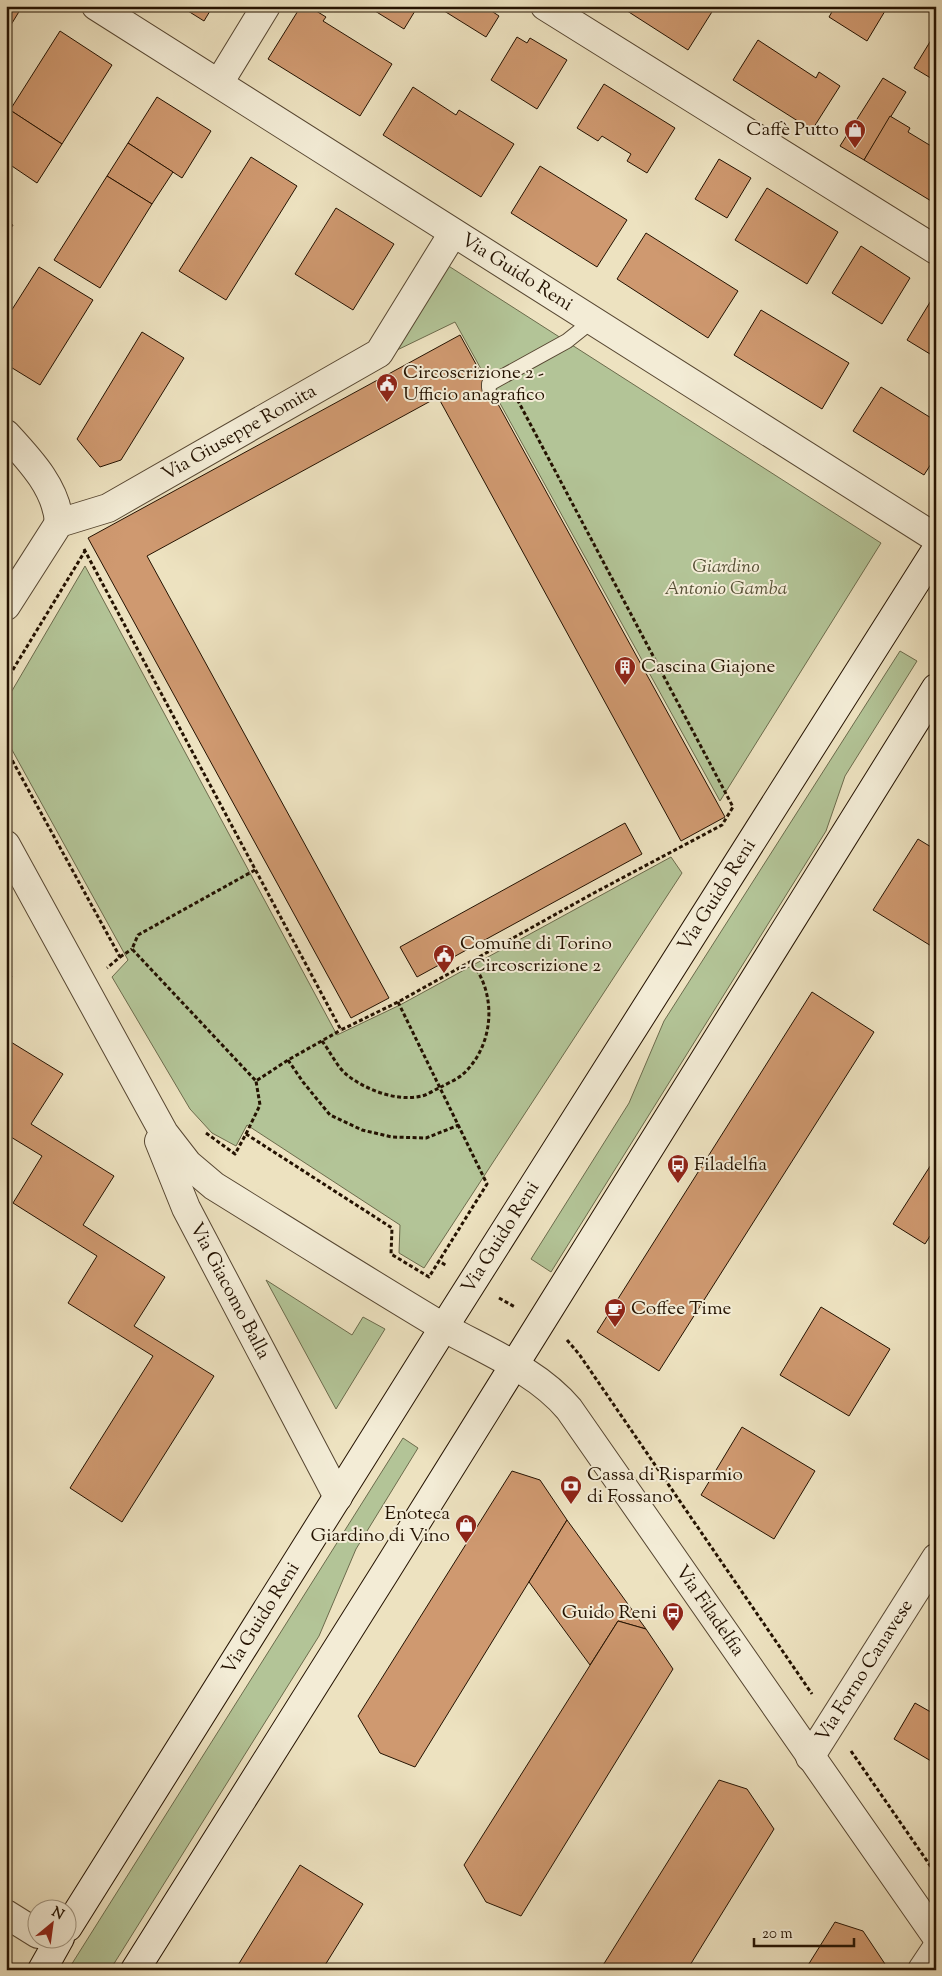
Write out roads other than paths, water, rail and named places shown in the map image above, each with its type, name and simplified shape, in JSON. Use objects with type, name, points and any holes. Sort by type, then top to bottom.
[{"type":"street","name":"Via Guido Reni","points":[[96,6],[936,538]]},
{"type":"street","points":[[219,83],[266,6]]},
{"type":"street","points":[[545,6],[936,250]]},
{"type":"street","name":"Via Giuseppe Romita","points":[[60,523],[108,508],[379,353],[453,233]]},
{"type":"street","points":[[6,606],[60,523],[58,508],[50,489],[9,445]]},
{"type":"street","name":"Via Guido Reni","points":[[78,1898],[338,1497],[936,550]]},
{"type":"street","points":[[135,1970],[386,1572],[513,1365],[936,688]]},
{"type":"street","name":"Via Giacomo Balla","points":[[6,845],[164,1133],[188,1164],[214,1186],[444,1327]]},
{"type":"street","name":"Via Giacomo Balla","points":[[6,876],[39,908]]},
{"type":"street","name":"Via Giacomo Balla","points":[[134,1080],[186,1208],[338,1497]]},
{"type":"street","name":"Via Filadelfia","points":[[444,1327],[513,1365],[556,1393],[569,1409],[936,1936]]},
{"type":"street","name":"Via Forno Canavese","points":[[810,1757],[936,1558]]},
{"type":"street","points":[[6,1914],[28,1925]]},
{"type":"street","name":"Via Guido Reni","points":[[42,1970],[49,1948]]},
{"type":"street","points":[[922,1970],[936,1948]]},
{"type":"lane","points":[[489,388],[489,384],[567,341],[592,321]]},
{"type":"place","name":"Caffè Putto","points":[[855,149]]},
{"type":"place","name":"Circoscrizione 2 - Ufficio anagrafico","points":[[387,403]]},
{"type":"place","name":"Cascina Giajone","points":[[625,686]]},
{"type":"place","name":"Comune di Torino - Circoscrizione 2","points":[[444,974]]},
{"type":"place","name":"Filadelfia","points":[[678,1184]]},
{"type":"place","name":"Coffee Time","points":[[615,1328]]},
{"type":"place","name":"Cassa di Risparmio di Fossano","points":[[571,1505]]},
{"type":"place","name":"Enoteca Giardino di Vino","points":[[466,1544]]},
{"type":"place","name":"Guido Reni","points":[[673,1632]]},
{"type":"park label","name":"Giardino Antonio Gamba","points":[[726,578]]}]
